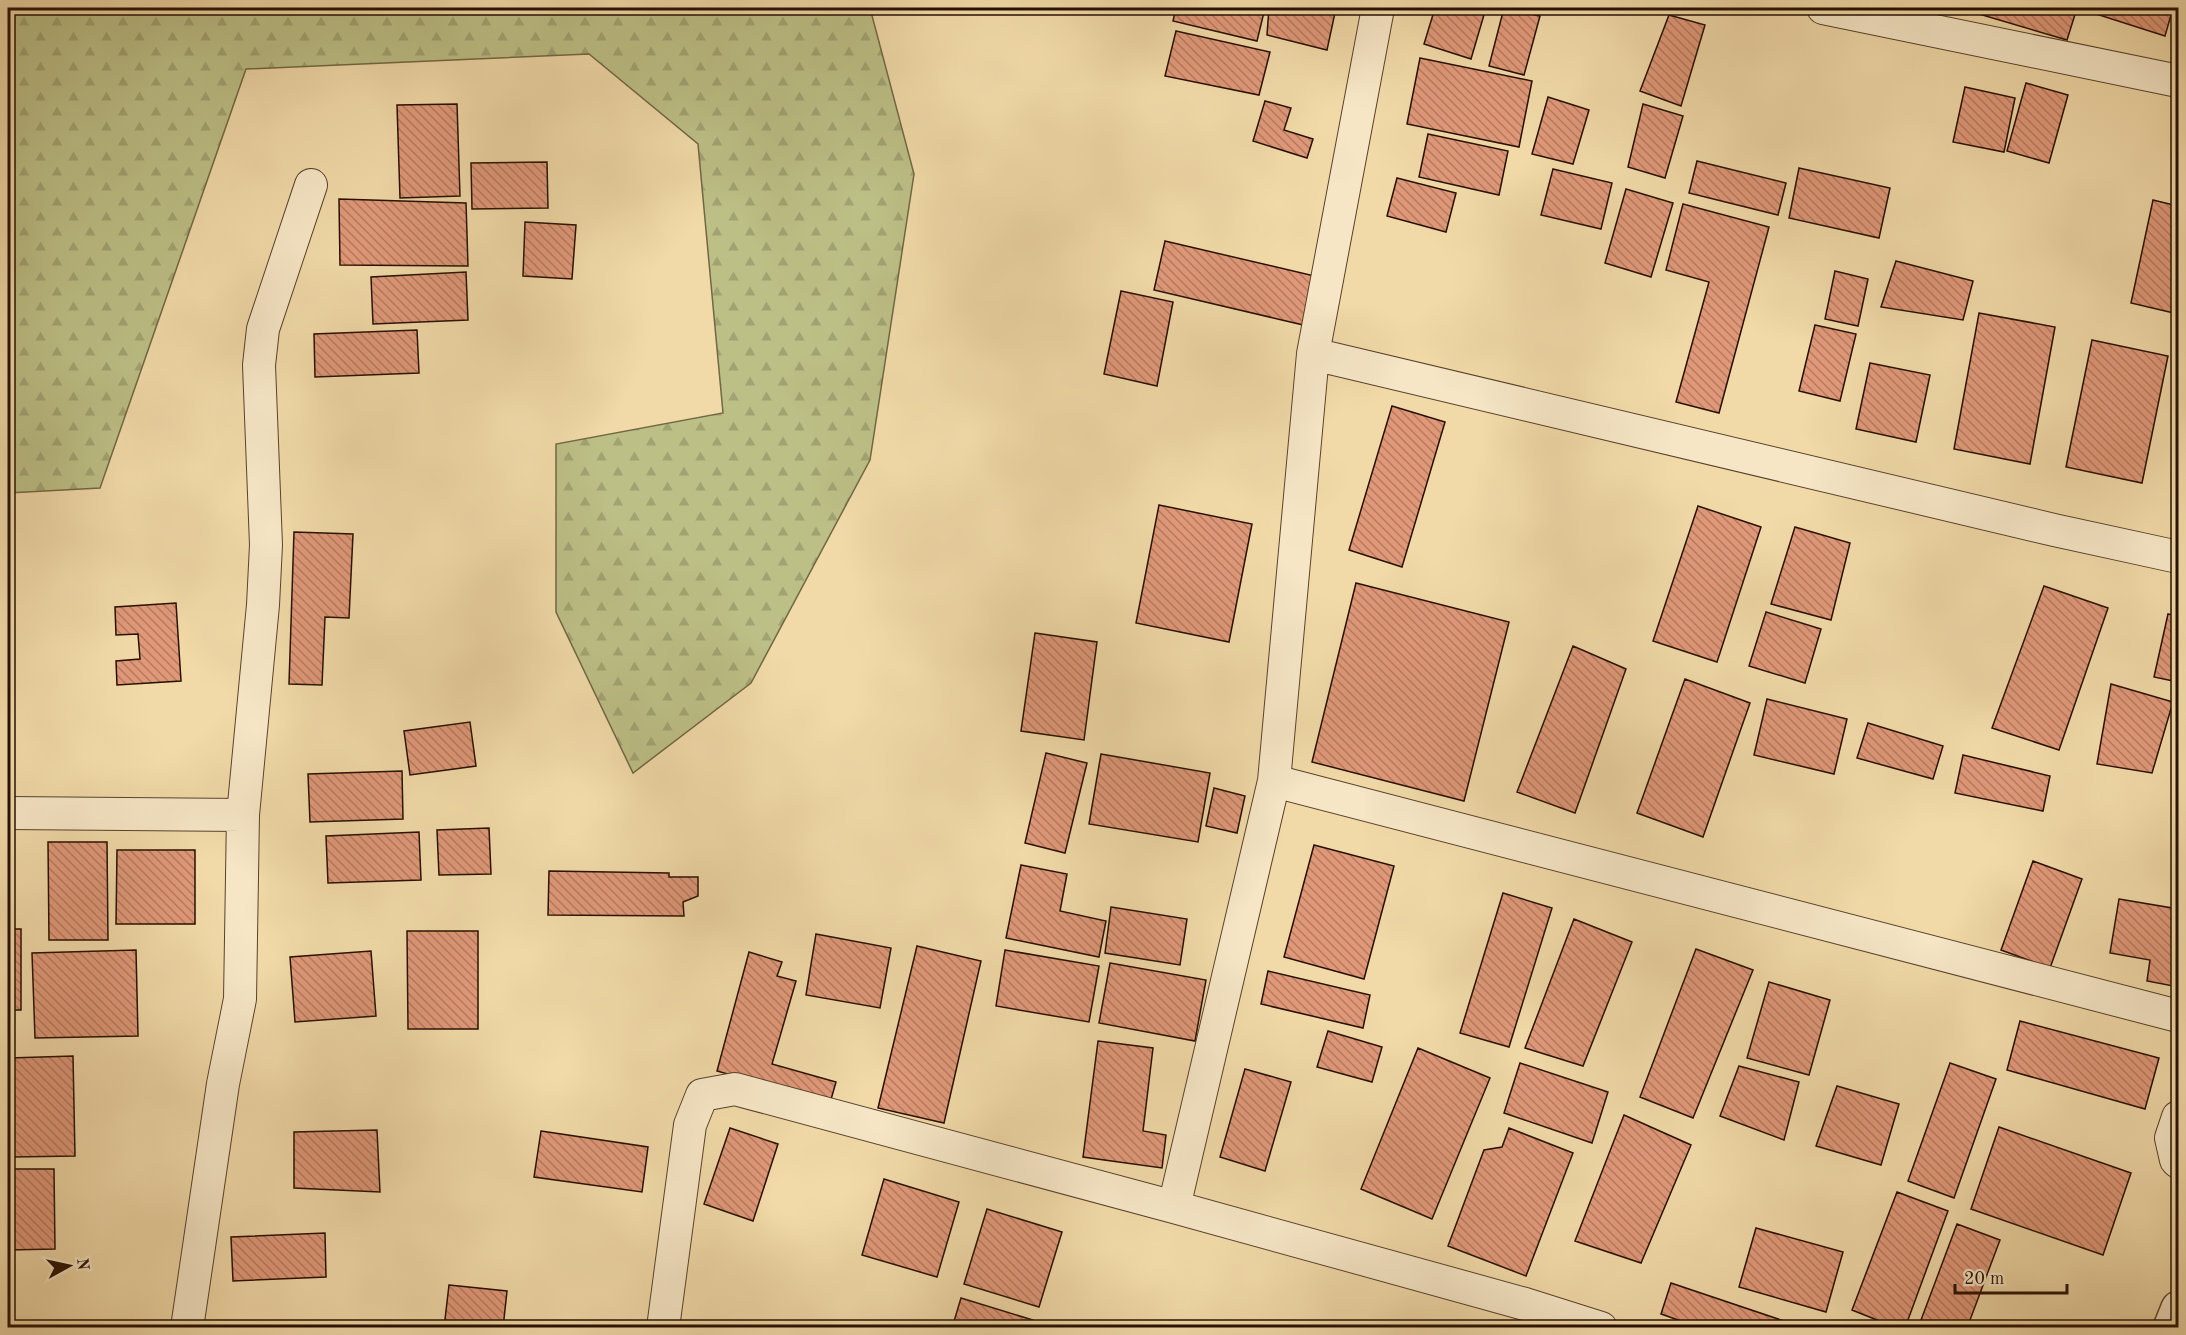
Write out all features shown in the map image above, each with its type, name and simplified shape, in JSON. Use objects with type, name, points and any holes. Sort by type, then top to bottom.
[{"type":"street","points":[[1174,1207],[1274,781],[1313,354],[1378,8]]},
{"type":"street","points":[[1823,8],[2178,81]]},
{"type":"street","points":[[187,1328],[223,1084],[240,999],[243,815],[263,605],[266,545],[259,365],[263,329],[310,185]]},
{"type":"street","points":[[1313,354],[2042,528],[2178,557]]},
{"type":"street","points":[[1274,781],[2178,1016]]},
{"type":"street","points":[[8,813],[243,815]]},
{"type":"street","points":[[663,1328],[690,1125],[702,1095],[735,1089],[1174,1207],[1525,1304],[1601,1328]]},
{"type":"street","points":[[2178,1117],[2172,1138],[2178,1162]]},
{"type":"street","points":[[2170,1328],[2178,1308]]},
{"type":"green space","points":[[8,8],[870,8],[914,174],[870,460],[751,683],[633,773],[556,612],[556,444],[723,413],[698,144],[589,54],[246,69],[100,488],[8,493]]},
{"type":"building","points":[[1176,8],[1265,8],[1257,41],[1173,21]]},
{"type":"building","points":[[1269,8],[1336,8],[1327,50],[1267,35]]},
{"type":"building","points":[[1435,8],[1486,8],[1471,59],[1424,44]]},
{"type":"building","points":[[1504,8],[1540,16],[1524,75],[1489,66]]},
{"type":"building","points":[[1981,8],[2077,8],[2067,40],[1979,14]]},
{"type":"building","points":[[2094,8],[2173,8],[2165,36],[2093,13]]},
{"type":"building","points":[[1669,15],[1705,25],[1681,106],[1640,91]]},
{"type":"building","points":[[1176,31],[1270,52],[1259,95],[1165,76]]},
{"type":"building","points":[[1420,58],[1532,81],[1519,147],[1407,124]]},
{"type":"building","points":[[2026,83],[2068,95],[2049,163],[2007,151]]},
{"type":"building","points":[[1965,87],[2015,98],[2004,152],[1953,142]]},
{"type":"building","points":[[1548,97],[1589,110],[1573,164],[1532,154]]},
{"type":"building","points":[[1265,101],[1291,108],[1284,130],[1313,139],[1307,158],[1253,141]]},
{"type":"building","points":[[457,104],[460,196],[400,198],[397,105]]},
{"type":"building","points":[[1643,104],[1683,116],[1665,178],[1628,167]]},
{"type":"building","points":[[1428,134],[1508,151],[1499,195],[1419,177]]},
{"type":"building","points":[[1697,161],[1786,183],[1778,215],[1689,193]]},
{"type":"building","points":[[547,162],[548,208],[472,209],[471,163]]},
{"type":"building","points":[[1799,168],[1890,188],[1879,238],[1789,218]]},
{"type":"building","points":[[1553,169],[1612,183],[1601,229],[1541,215]]},
{"type":"building","points":[[1397,178],[1456,193],[1446,232],[1387,216]]},
{"type":"building","points":[[1626,189],[1673,203],[1651,277],[1605,263]]},
{"type":"building","points":[[339,199],[466,203],[468,266],[340,265]]},
{"type":"building","points":[[2153,200],[2178,206],[2178,314],[2131,303]]},
{"type":"building","points":[[1683,204],[1769,227],[1719,413],[1676,402],[1709,282],[1666,270]]},
{"type":"building","points":[[525,222],[576,225],[572,279],[523,276]]},
{"type":"building","points":[[1165,241],[1323,278],[1312,327],[1154,290]]},
{"type":"building","points":[[1896,261],[1973,281],[1963,320],[1881,307]]},
{"type":"building","points":[[1835,271],[1868,279],[1858,326],[1825,319]]},
{"type":"building","points":[[466,272],[468,320],[373,324],[371,277]]},
{"type":"building","points":[[1121,291],[1173,302],[1157,386],[1104,374]]},
{"type":"building","points":[[1979,313],[2055,327],[2030,464],[1954,449]]},
{"type":"building","points":[[1815,325],[1856,334],[1840,401],[1799,391]]},
{"type":"building","points":[[417,330],[419,373],[315,377],[314,334]]},
{"type":"building","points":[[2092,340],[2168,356],[2142,483],[2066,467]]},
{"type":"building","points":[[1870,363],[1930,375],[1916,442],[1856,429]]},
{"type":"building","points":[[1392,406],[1445,422],[1402,567],[1349,550]]},
{"type":"building","points":[[1159,505],[1252,524],[1229,642],[1136,623]]},
{"type":"building","points":[[1698,506],[1761,527],[1717,662],[1653,641]]},
{"type":"building","points":[[1795,527],[1850,543],[1831,620],[1771,604]]},
{"type":"building","points":[[294,532],[353,534],[349,618],[325,617],[322,685],[289,684]]},
{"type":"building","points":[[1356,583],[1509,622],[1464,801],[1312,762]]},
{"type":"building","points":[[2044,586],[2108,608],[2059,750],[1992,728]]},
{"type":"building","points":[[176,603],[181,681],[117,685],[116,661],[140,659],[138,634],[116,635],[115,607]]},
{"type":"building","points":[[1766,612],[1821,629],[1805,683],[1749,666]]},
{"type":"building","points":[[2168,614],[2178,616],[2178,682],[2154,677]]},
{"type":"building","points":[[1035,633],[1097,642],[1084,740],[1021,731]]},
{"type":"building","points":[[1573,646],[1626,669],[1575,813],[1517,792]]},
{"type":"building","points":[[1685,679],[1750,703],[1703,837],[1637,813]]},
{"type":"building","points":[[2111,684],[2173,702],[2152,773],[2097,764]]},
{"type":"building","points":[[1767,699],[1847,719],[1834,774],[1754,755]]},
{"type":"building","points":[[470,722],[476,766],[410,775],[404,731]]},
{"type":"building","points":[[1868,723],[1943,746],[1933,779],[1857,758]]},
{"type":"building","points":[[1046,753],[1087,763],[1065,853],[1025,843]]},
{"type":"building","points":[[1101,754],[1210,773],[1198,842],[1089,824]]},
{"type":"building","points":[[1963,755],[2050,776],[2043,811],[1955,793]]},
{"type":"building","points":[[402,771],[403,819],[310,822],[308,774]]},
{"type":"building","points":[[1214,788],[1245,796],[1237,833],[1206,826]]},
{"type":"building","points":[[489,828],[491,874],[439,875],[437,830]]},
{"type":"building","points":[[419,832],[421,880],[328,883],[326,836]]},
{"type":"building","points":[[48,842],[107,842],[108,940],[49,940]]},
{"type":"building","points":[[1314,845],[1394,866],[1364,979],[1284,957]]},
{"type":"building","points":[[117,850],[195,850],[195,924],[116,924]]},
{"type":"building","points":[[2033,861],[2082,879],[2050,968],[2001,950]]},
{"type":"building","points":[[1021,865],[1067,874],[1060,911],[1106,921],[1099,957],[1006,938]]},
{"type":"building","points":[[549,871],[669,873],[669,877],[698,877],[698,896],[683,902],[684,916],[548,915]]},
{"type":"building","points":[[1503,893],[1552,908],[1509,1047],[1460,1033]]},
{"type":"building","points":[[2119,899],[2178,909],[2178,976],[2173,986],[2147,981],[2150,960],[2110,953]]},
{"type":"building","points":[[1111,907],[1187,919],[1180,965],[1105,953]]},
{"type":"building","points":[[1574,919],[1632,942],[1583,1066],[1525,1048]]},
{"type":"building","points":[[8,929],[21,929],[21,1010],[8,1010]]},
{"type":"building","points":[[407,931],[478,931],[478,1029],[408,1029]]},
{"type":"building","points":[[816,934],[891,948],[880,1008],[806,995]]},
{"type":"building","points":[[917,946],[981,961],[944,1123],[878,1108]]},
{"type":"building","points":[[1696,949],[1753,970],[1693,1118],[1640,1097]]},
{"type":"building","points":[[136,950],[138,1036],[35,1038],[32,953]]},
{"type":"building","points":[[1005,950],[1099,966],[1089,1022],[996,1006]]},
{"type":"building","points":[[371,951],[376,1016],[295,1022],[290,957]]},
{"type":"building","points":[[749,952],[782,962],[777,976],[796,981],[772,1064],[836,1082],[830,1103],[717,1071]]},
{"type":"building","points":[[1110,963],[1206,980],[1195,1041],[1099,1023]]},
{"type":"building","points":[[1268,971],[1370,995],[1363,1028],[1261,1004]]},
{"type":"building","points":[[1769,982],[1830,1000],[1809,1075],[1747,1058]]},
{"type":"building","points":[[2020,1021],[2159,1058],[2145,1109],[2007,1070]]},
{"type":"building","points":[[9,1029],[10,1050],[8,1050]]},
{"type":"building","points":[[1328,1031],[1382,1047],[1372,1082],[1317,1067]]},
{"type":"building","points":[[1098,1041],[1153,1048],[1143,1131],[1166,1135],[1162,1168],[1083,1157]]},
{"type":"building","points":[[1418,1048],[1490,1078],[1432,1219],[1361,1189]]},
{"type":"building","points":[[73,1056],[75,1156],[12,1157],[9,1058]]},
{"type":"building","points":[[1520,1063],[1608,1092],[1592,1143],[1504,1113]]},
{"type":"building","points":[[1950,1063],[1996,1079],[1954,1198],[1908,1181]]},
{"type":"building","points":[[1739,1066],[1799,1082],[1784,1140],[1720,1116]]},
{"type":"building","points":[[1245,1069],[1291,1082],[1265,1171],[1220,1157]]},
{"type":"building","points":[[1837,1086],[1899,1104],[1881,1165],[1816,1146]]},
{"type":"building","points":[[1624,1115],[1691,1145],[1641,1263],[1575,1241]]},
{"type":"building","points":[[1999,1127],[2131,1173],[2103,1255],[1971,1209]]},
{"type":"building","points":[[730,1128],[778,1144],[753,1221],[704,1204]]},
{"type":"building","points":[[1509,1128],[1573,1153],[1526,1276],[1448,1246],[1484,1150],[1502,1147]]},
{"type":"building","points":[[377,1130],[380,1192],[294,1188],[294,1132]]},
{"type":"building","points":[[541,1131],[648,1147],[642,1192],[534,1177]]},
{"type":"building","points":[[8,1169],[54,1169],[55,1249],[8,1250]]},
{"type":"building","points":[[884,1179],[959,1202],[937,1277],[862,1255]]},
{"type":"building","points":[[1897,1192],[1948,1211],[1905,1328],[1897,1328],[1852,1310]]},
{"type":"building","points":[[987,1209],[1062,1232],[1039,1307],[964,1284]]},
{"type":"building","points":[[1957,1224],[2000,1240],[1967,1328],[1918,1328]]},
{"type":"building","points":[[1756,1228],[1843,1252],[1826,1312],[1739,1287]]},
{"type":"building","points":[[325,1233],[326,1277],[233,1281],[231,1237]]},
{"type":"building","points":[[1671,1283],[1799,1326],[1799,1328],[1701,1328],[1661,1314]]},
{"type":"building","points":[[449,1285],[507,1291],[503,1328],[444,1328]]},
{"type":"building","points":[[961,1298],[1036,1321],[1034,1328],[952,1328]]}]
